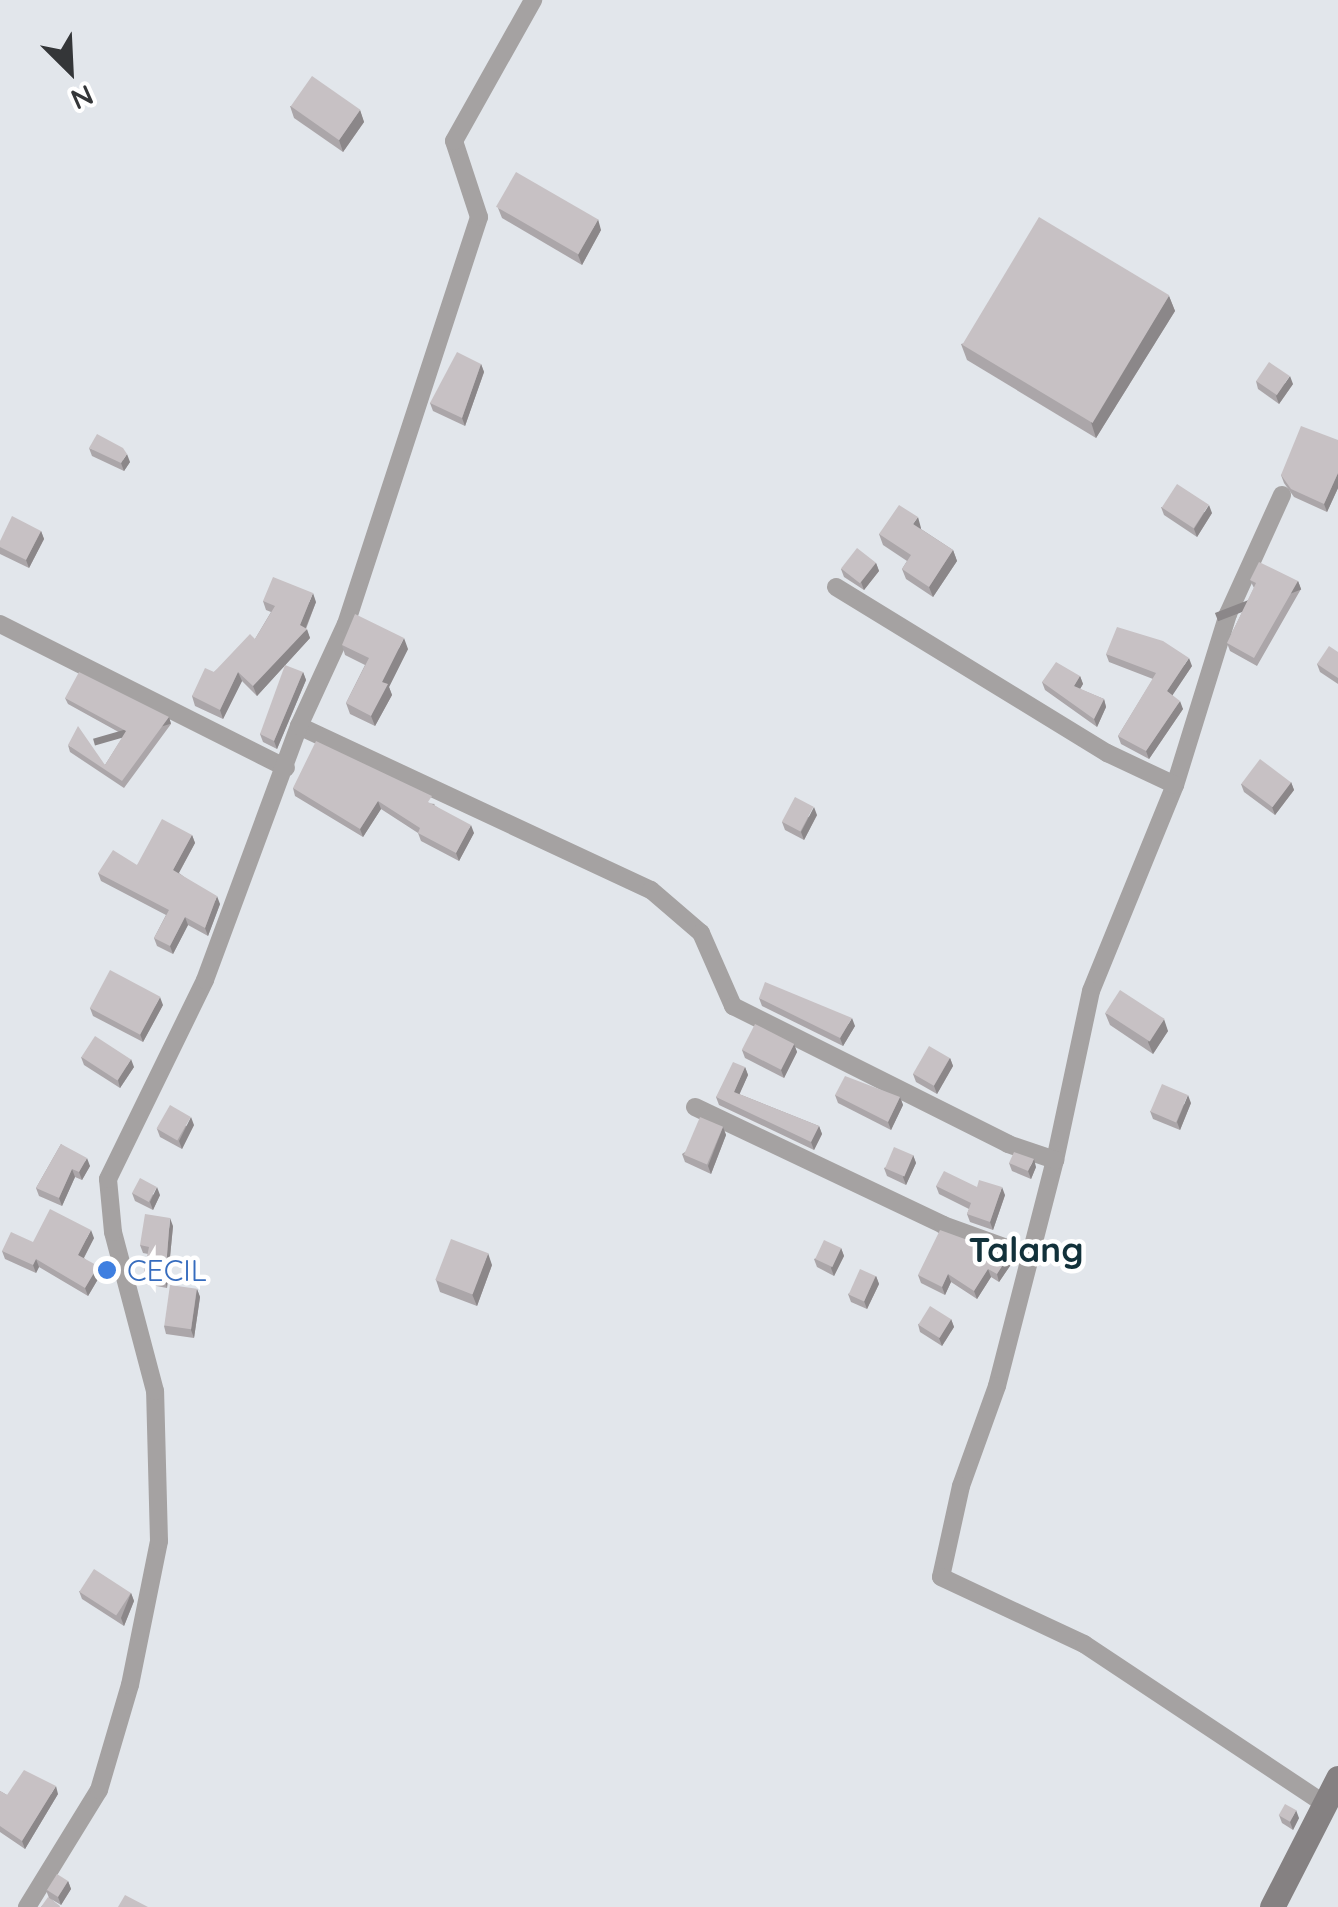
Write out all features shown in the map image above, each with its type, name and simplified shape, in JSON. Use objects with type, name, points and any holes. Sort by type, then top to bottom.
[{"type":"street","points":[[26,1907],[98,1790],[130,1685],[159,1542],[155,1392],[113,1232],[108,1179],[204,980],[299,726],[346,624],[479,217],[454,140],[534,0]]},
{"type":"street","points":[[1282,495],[1228,614],[1175,785],[1091,991],[1055,1160],[942,1577],[1084,1644],[1325,1804]]},
{"type":"street","points":[[836,587],[1107,752],[1175,785]]},
{"type":"street","points":[[0,624],[286,768]]},
{"type":"street","points":[[299,726],[651,890],[701,934],[732,1006],[1008,1144],[1055,1160]]},
{"type":"street","points":[[695,1106],[926,1217],[1026,1256]]},
{"type":"street","points":[[1272,1907],[1338,1778]]},
{"type":"building","points":[[312,76],[360,110],[339,140],[291,106]]},
{"type":"building","points":[[516,172],[598,219],[578,254],[496,207]]},
{"type":"building","points":[[1039,217],[1169,295],[1093,423],[962,345]]},
{"type":"building","points":[[457,352],[481,364],[462,418],[430,403]]},
{"type":"building","points":[[1269,362],[1290,376],[1277,395],[1256,381]]},
{"type":"building","points":[[1301,426],[1338,440],[1338,473],[1324,504],[1291,489],[1281,475]]},
{"type":"building","points":[[97,434],[123,448],[127,454],[121,463],[89,448]]},
{"type":"building","points":[[1177,484],[1209,505],[1194,528],[1162,507]]},
{"type":"building","points":[[899,505],[918,517],[913,524],[953,550],[929,587],[902,569],[911,555],[879,534]]},
{"type":"building","points":[[12,516],[41,531],[26,560],[0,547]]},
{"type":"building","points":[[857,548],[876,563],[860,583],[841,568]]},
{"type":"building","points":[[1259,562],[1298,581],[1254,658],[1227,643],[1256,583],[1250,580]]},
{"type":"building","points":[[273,577],[313,593],[300,625],[307,629],[253,686],[238,672],[220,710],[192,696],[205,668],[214,672],[250,634],[255,639],[275,606],[263,601]]},
{"type":"building","points":[[355,614],[404,638],[382,682],[388,684],[371,716],[346,703],[369,658],[342,645]]},
{"type":"building","points":[[1117,627],[1163,641],[1189,658],[1167,691],[1180,701],[1146,751],[1118,736],[1156,673],[1106,654]]},
{"type":"building","points":[[1329,646],[1338,652],[1338,678],[1317,664]]},
{"type":"building","points":[[1056,662],[1080,676],[1074,686],[1104,699],[1094,719],[1042,682]]},
{"type":"building","points":[[285,665],[303,672],[274,741],[260,734]]},
{"type":"building","points":[[79,672],[169,717],[122,781],[68,745],[78,726],[105,765],[126,731],[65,698]]},
{"type":"building","points":[[316,741],[432,796],[428,802],[471,825],[456,853],[418,833],[420,828],[378,801],[360,829],[293,788]]},
{"type":"building","points":[[1260,759],[1291,782],[1272,807],[1241,784]]},
{"type":"building","points":[[795,797],[814,807],[800,832],[782,822]]},
{"type":"building","points":[[162,819],[192,835],[173,870],[217,896],[205,928],[185,917],[170,946],[154,938],[169,910],[98,873],[113,850],[137,865]]},
{"type":"building","points":[[110,970],[160,997],[140,1035],[90,1008]]},
{"type":"building","points":[[765,982],[852,1018],[840,1038],[759,998]]},
{"type":"building","points":[[1120,990],[1164,1019],[1150,1042],[1105,1013]]},
{"type":"building","points":[[755,1024],[794,1044],[781,1070],[742,1050]]},
{"type":"building","points":[[95,1036],[131,1059],[117,1080],[81,1057]]},
{"type":"building","points":[[929,1046],[950,1058],[934,1086],[913,1074]]},
{"type":"building","points":[[733,1062],[745,1067],[734,1092],[819,1126],[811,1142],[716,1097]]},
{"type":"building","points":[[845,1076],[900,1097],[888,1122],[835,1095]]},
{"type":"building","points":[[1162,1084],[1188,1095],[1176,1123],[1150,1112]]},
{"type":"building","points":[[170,1105],[191,1117],[177,1140],[156,1128]]},
{"type":"building","points":[[700,1117],[723,1127],[707,1165],[684,1155]]},
{"type":"building","points":[[61,1144],[87,1158],[79,1172],[72,1169],[59,1198],[36,1188]]},
{"type":"building","points":[[894,1147],[913,1155],[904,1176],[885,1168]]},
{"type":"building","points":[[1014,1152],[1034,1159],[1028,1171],[1009,1163]]},
{"type":"building","points":[[944,1171],[977,1187],[979,1180],[1002,1187],[990,1222],[967,1214],[971,1203],[936,1186]]},
{"type":"building","points":[[140,1178],[157,1187],[149,1202],[132,1193]]},
{"type":"building","points":[[50,1209],[91,1230],[78,1255],[98,1266],[85,1288],[36,1259],[33,1265],[2,1251],[11,1232],[33,1242]]},
{"type":"building","points":[[145,1214],[170,1218],[165,1280],[143,1276],[149,1247],[140,1245]]},
{"type":"building","points":[[940,1230],[1009,1255],[997,1274],[988,1269],[974,1291],[948,1274],[942,1287],[918,1275]]},
{"type":"building","points":[[451,1239],[488,1253],[473,1294],[435,1280]]},
{"type":"building","points":[[824,1240],[841,1248],[832,1267],[815,1259]]},
{"type":"building","points":[[860,1269],[876,1276],[864,1301],[849,1295]]},
{"type":"building","points":[[170,1285],[197,1289],[191,1329],[164,1326]]},
{"type":"building","points":[[930,1306],[951,1319],[940,1338],[918,1325]]},
{"type":"building","points":[[94,1569],[131,1593],[116,1616],[79,1592]]},
{"type":"building","points":[[24,1770],[56,1786],[22,1841],[0,1826],[0,1791],[7,1795]]},
{"type":"building","points":[[1285,1804],[1296,1810],[1290,1822],[1279,1815]]},
{"type":"building","points":[[57,1874],[68,1881],[58,1897],[47,1890]]},
{"type":"building","points":[[125,1895],[148,1907],[118,1907]]},
{"type":"building","points":[[48,1897],[60,1906],[41,1907]]},
{"type":"place","name":"CECIL","points":[[107,1270]]},
{"type":"district","name":"Talang","points":[[1026,1249]]}]
